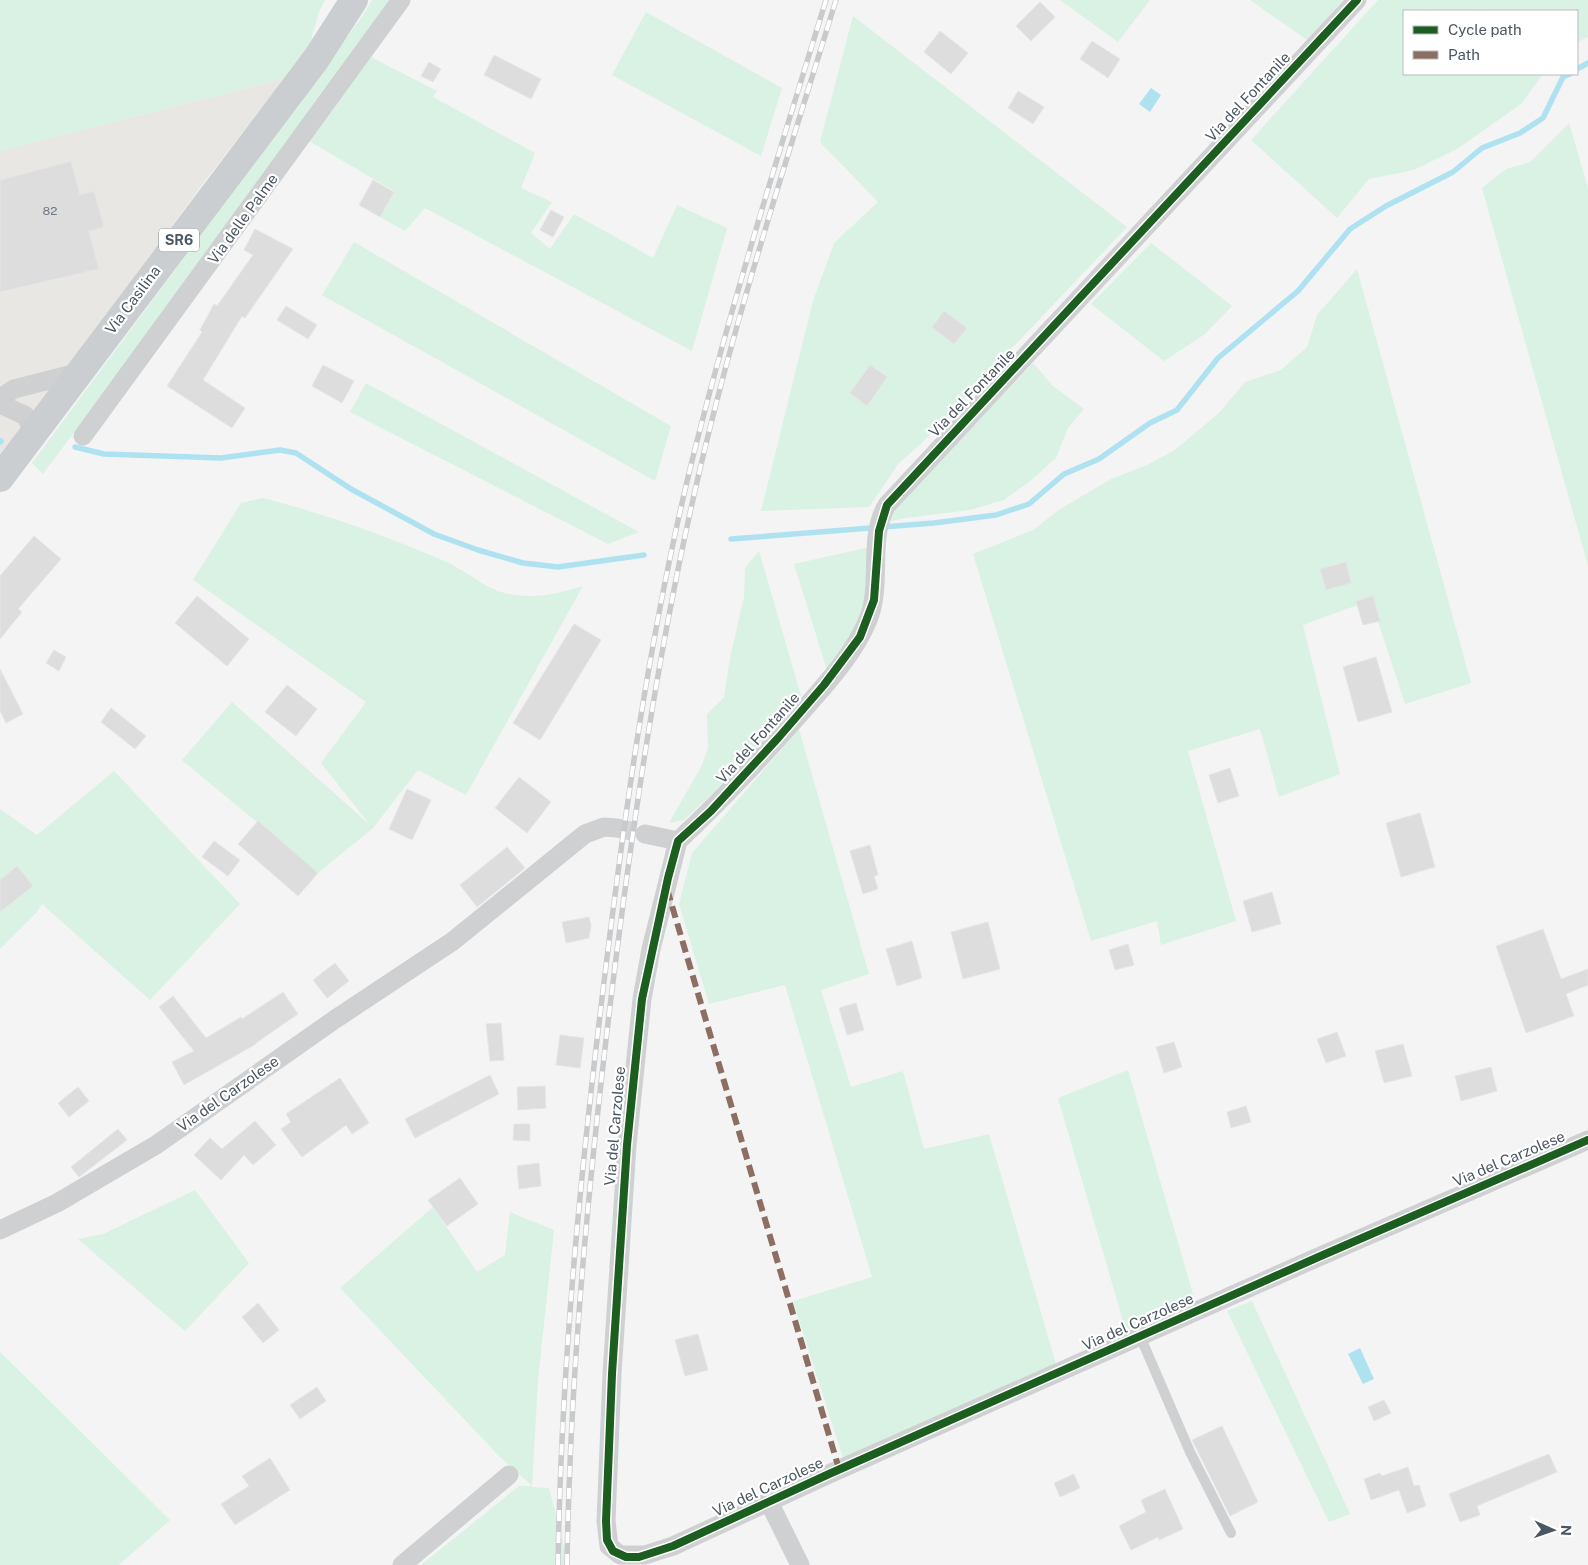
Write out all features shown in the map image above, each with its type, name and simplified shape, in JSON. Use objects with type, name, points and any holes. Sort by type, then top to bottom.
[{"type":"main road","name":"Via Casilina","points":[[0,478],[29,425],[52,409],[316,59],[354,0]]},
{"type":"street","name":"Via delle Palme","points":[[83,436],[401,0]]},
{"type":"street","name":"Via del Fontanile","points":[[678,841],[711,811],[769,749],[850,652],[871,613],[876,585],[878,544],[884,510],[899,490],[1022,362],[1357,0]]},
{"type":"street","points":[[0,398],[14,389],[77,374]]},
{"type":"street","points":[[31,385],[38,385],[49,391],[53,403],[52,409]]},
{"type":"street","points":[[0,404],[29,425]]},
{"type":"street","name":"Via del Carzolese","points":[[0,1230],[58,1203],[156,1145],[334,1020],[453,941],[585,834],[604,827],[617,828]]},
{"type":"street","points":[[645,834],[678,841]]},
{"type":"street","name":"Via del Carzolese","points":[[678,841],[646,975],[635,1056],[612,1365],[606,1520],[607,1540],[613,1552],[620,1556],[645,1556],[673,1546],[1140,1336],[1588,1140]]},
{"type":"street","points":[[402,1565],[509,1475]]},
{"type":"street","points":[[769,1502],[800,1565]]},
{"type":"lane","points":[[1140,1336],[1190,1452],[1231,1533]]},
{"type":"shaded area","points":[[285,78],[205,181],[0,461],[0,151]]},
{"type":"green space","points":[[0,0],[325,0],[319,12],[309,47],[285,78],[0,151]]},
{"type":"green space","points":[[372,0],[390,0],[370,35],[43,474],[32,463],[364,14]]},
{"type":"green space","points":[[1060,0],[1150,0],[1118,42]]},
{"type":"green space","points":[[1250,0],[1343,0],[1307,40]]},
{"type":"green space","points":[[1378,0],[1588,0],[1588,37],[1578,42],[1578,10],[1403,10],[1403,75],[1542,75],[1521,104],[1457,149],[1414,170],[1369,179],[1337,218],[1251,140]]},
{"type":"green space","points":[[646,12],[782,88],[761,156],[612,75]]},
{"type":"green space","points":[[853,16],[1127,227],[921,444],[899,463],[869,507],[761,511],[813,301],[834,243],[878,202],[820,142]]},
{"type":"green space","points":[[371,57],[437,91],[433,97],[535,153],[521,188],[552,202],[531,233],[550,249],[574,214],[653,258],[677,205],[727,228],[692,351],[425,208],[405,231],[380,217],[394,191],[309,141]]},
{"type":"green space","points":[[1569,123],[1588,188],[1588,566],[1482,188],[1506,169],[1530,162]]},
{"type":"green space","points":[[354,242],[671,426],[655,481],[322,295]]},
{"type":"green space","points":[[1151,243],[1232,306],[1205,334],[1164,361],[1091,304]]},
{"type":"green space","points":[[1357,269],[1471,683],[1405,704],[1371,600],[1303,625],[1340,774],[1279,797],[1260,729],[1188,751],[1236,921],[1161,945],[1157,921],[1091,941],[973,554],[1033,530],[1060,509],[1111,479],[1147,465],[1175,450],[1219,413],[1245,382],[1281,370],[1307,347],[1317,315]]},
{"type":"green space","points":[[1033,363],[1053,386],[1084,409],[1068,428],[1056,458],[1029,482],[1004,500],[970,510],[905,518],[889,522],[900,502]]},
{"type":"green space","points":[[366,383],[639,532],[608,544],[350,412]]},
{"type":"green space","points":[[263,498],[353,525],[397,541],[449,563],[485,585],[505,593],[524,596],[541,595],[558,593],[583,586],[466,795],[418,770],[373,828],[318,873],[182,760],[232,702],[370,825],[321,763],[366,702],[193,580],[241,503]]},
{"type":"green space","points":[[870,547],[868,593],[856,628],[827,670],[794,564]]},
{"type":"green space","points":[[759,551],[802,699],[712,794],[684,820],[669,823],[701,767],[708,748],[707,714],[724,697],[730,658],[744,597],[745,568]]},
{"type":"green space","points":[[799,729],[869,974],[821,990],[851,1087],[903,1071],[924,1149],[989,1134],[1056,1364],[843,1458],[793,1301],[872,1277],[785,985],[709,1004],[679,904],[692,853]]},
{"type":"green space","points":[[114,771],[240,904],[150,1000],[42,904],[36,913],[0,949],[0,809],[37,835]]},
{"type":"green space","points":[[1128,1070],[1195,1301],[1126,1331],[1058,1098]]},
{"type":"green space","points":[[195,1190],[249,1263],[185,1331],[78,1239],[103,1234]]},
{"type":"green space","points":[[433,1207],[477,1272],[505,1255],[510,1212],[554,1230],[538,1380],[532,1487],[549,1488],[569,1565],[421,1565],[519,1486],[532,1486],[499,1456],[340,1288]]},
{"type":"green space","points":[[1252,1301],[1350,1514],[1329,1522],[1227,1311]]},
{"type":"green space","points":[[0,1352],[170,1520],[119,1565],[0,1565]]},
{"type":"water","points":[[1151,88],[1161,95],[1150,112],[1139,104]]},
{"type":"water","points":[[1360,1348],[1374,1379],[1363,1384],[1348,1354]]},
{"type":"building","points":[[1040,2],[1055,17],[1031,41],[1016,26]]},
{"type":"building","points":[[940,31],[968,53],[951,74],[924,52]]},
{"type":"building","points":[[1092,41],[1120,59],[1108,78],[1080,59]]},
{"type":"building","points":[[494,55],[541,79],[531,99],[484,75]]},
{"type":"building","points":[[429,62],[441,69],[433,82],[421,76]]},
{"type":"building","points":[[1018,91],[1044,107],[1033,124],[1008,108]]},
{"type":"building","points":[[71,161],[80,195],[94,191],[104,227],[89,231],[99,269],[0,292],[0,180]]},
{"type":"building","points":[[373,180],[394,192],[380,217],[359,205]]},
{"type":"building","points":[[551,210],[564,217],[553,237],[540,230]]},
{"type":"building","points":[[255,229],[293,249],[245,318],[242,316],[203,380],[245,408],[232,428],[167,386],[202,332],[200,330],[214,304],[217,306],[253,255],[244,250]]},
{"type":"building","points":[[286,306],[317,325],[308,339],[277,320]]},
{"type":"building","points":[[944,311],[967,328],[954,344],[932,327]]},
{"type":"building","points":[[323,365],[354,381],[342,403],[312,386]]},
{"type":"building","points":[[870,365],[887,377],[867,406],[850,393]]},
{"type":"building","points":[[34,536],[61,559],[18,609],[22,612],[0,639],[0,576]]},
{"type":"building","points":[[1346,562],[1351,583],[1326,590],[1320,569]]},
{"type":"building","points":[[197,596],[249,639],[227,666],[175,623]]},
{"type":"building","points":[[1373,596],[1380,621],[1363,625],[1356,601]]},
{"type":"building","points":[[574,624],[601,640],[540,740],[513,723]]},
{"type":"building","points":[[54,650],[66,657],[59,671],[46,663]]},
{"type":"building","points":[[1376,657],[1392,712],[1358,722],[1343,667]]},
{"type":"building","points":[[0,669],[23,714],[6,723],[0,711]]},
{"type":"building","points":[[287,685],[317,709],[296,736],[265,712]]},
{"type":"building","points":[[111,708],[146,736],[135,749],[101,722]]},
{"type":"building","points":[[1230,768],[1239,796],[1218,803],[1209,775]]},
{"type":"building","points":[[519,777],[551,802],[527,833],[495,808]]},
{"type":"building","points":[[407,789],[431,800],[412,840],[389,829]]},
{"type":"building","points":[[1420,813],[1435,867],[1401,877],[1386,823]]},
{"type":"building","points":[[258,821],[318,873],[298,896],[238,844]]},
{"type":"building","points":[[214,841],[240,860],[228,876],[202,857]]},
{"type":"building","points":[[870,845],[878,875],[874,876],[878,889],[863,894],[850,851]]},
{"type":"building","points":[[507,847],[525,868],[477,907],[460,885]]},
{"type":"building","points":[[17,866],[33,886],[0,912],[0,880]]},
{"type":"building","points":[[1272,892],[1281,924],[1252,932],[1243,901]]},
{"type":"building","points":[[589,917],[591,926],[589,938],[566,943],[562,922]]},
{"type":"building","points":[[988,922],[1000,969],[963,979],[951,932]]},
{"type":"building","points":[[1543,929],[1561,979],[1588,969],[1588,985],[1566,994],[1574,1016],[1526,1033],[1496,946]]},
{"type":"building","points":[[912,941],[922,978],[897,986],[886,949]]},
{"type":"building","points":[[1128,944],[1134,965],[1115,970],[1109,950]]},
{"type":"building","points":[[335,963],[349,981],[327,998],[313,980]]},
{"type":"building","points":[[283,992],[298,1014],[256,1044],[184,1085],[172,1062],[194,1051],[159,1007],[173,996],[206,1038],[241,1017],[242,1019]]},
{"type":"building","points":[[856,1003],[864,1030],[847,1035],[839,1008]]},
{"type":"building","points":[[501,1023],[504,1060],[490,1061],[486,1024]]},
{"type":"building","points":[[1337,1032],[1346,1056],[1326,1063],[1317,1039]]},
{"type":"building","points":[[560,1035],[584,1038],[580,1068],[556,1065]]},
{"type":"building","points":[[1174,1042],[1182,1067],[1164,1073],[1156,1047]]},
{"type":"building","points":[[1403,1044],[1412,1076],[1384,1083],[1375,1051]]},
{"type":"building","points":[[1491,1067],[1497,1091],[1461,1101],[1455,1076]]},
{"type":"building","points":[[490,1075],[499,1094],[415,1138],[405,1119]]},
{"type":"building","points":[[340,1078],[369,1123],[352,1134],[346,1125],[302,1157],[281,1129],[291,1122],[286,1114]]},
{"type":"building","points":[[545,1086],[546,1108],[518,1110],[517,1087]]},
{"type":"building","points":[[78,1087],[89,1101],[69,1117],[58,1103]]},
{"type":"building","points":[[1246,1106],[1251,1122],[1231,1128],[1227,1112]]},
{"type":"building","points":[[255,1121],[276,1145],[253,1165],[244,1155],[221,1180],[194,1155],[210,1138],[222,1149]]},
{"type":"building","points":[[514,1124],[530,1124],[530,1141],[513,1140]]},
{"type":"building","points":[[118,1129],[127,1140],[79,1177],[71,1167]]},
{"type":"building","points":[[539,1163],[541,1186],[519,1189],[517,1166]]},
{"type":"building","points":[[460,1178],[478,1204],[447,1226],[428,1200]]},
{"type":"building","points":[[258,1303],[279,1330],[263,1343],[242,1317]]},
{"type":"building","points":[[698,1334],[708,1370],[685,1376],[675,1340]]},
{"type":"building","points":[[317,1387],[326,1401],[300,1419],[290,1405]]},
{"type":"building","points":[[1384,1400],[1391,1413],[1374,1421],[1368,1407]]},
{"type":"building","points":[[1222,1426],[1258,1502],[1230,1516],[1192,1440]]},
{"type":"building","points":[[1549,1454],[1557,1472],[1477,1506],[1480,1515],[1460,1522],[1449,1494]]},
{"type":"building","points":[[270,1458],[290,1490],[235,1525],[221,1504],[249,1486],[242,1476]]},
{"type":"building","points":[[1408,1467],[1414,1486],[1419,1485],[1426,1506],[1407,1513],[1399,1490],[1371,1500],[1364,1479],[1380,1473],[1382,1476]]},
{"type":"building","points":[[1074,1474],[1080,1488],[1060,1497],[1054,1483]]},
{"type":"building","points":[[1165,1489],[1183,1529],[1159,1540],[1158,1537],[1131,1550],[1119,1526],[1146,1512],[1141,1500]]},
{"type":"waterway","points":[[1578,68],[1588,63]]},
{"type":"waterway","points":[[731,539],[934,523],[996,515],[1029,504],[1064,474],[1099,459],[1150,423],[1177,410],[1218,358],[1298,291],[1350,229],[1386,206],[1453,172],[1482,148],[1520,133],[1543,118],[1563,77],[1568,75]]},
{"type":"waterway","points":[[75,447],[104,454],[221,458],[280,450],[296,453],[351,489],[434,534],[478,550],[523,563],[558,567],[644,555]]},
{"type":"tunnel","points":[[617,828],[645,834]]},
{"type":"railway","points":[[558,1565],[563,1419],[573,1273],[587,1128],[621,853],[650,660],[675,533],[705,410],[755,234],[826,0]]},
{"type":"railway","points":[[567,1565],[576,1352],[588,1210],[611,998],[648,732],[685,534],[714,410],[764,234],[836,0]]},
{"type":"marked path","points":[[667,889],[839,1469]]},
{"type":"cycle path","points":[[1357,0],[887,505],[879,531],[874,600],[860,637],[824,685],[779,737],[711,811],[678,841],[668,878],[642,999],[627,1145],[612,1374],[606,1521],[607,1540],[613,1551],[626,1557],[639,1557],[673,1546],[829,1474],[1588,1140]]}]
